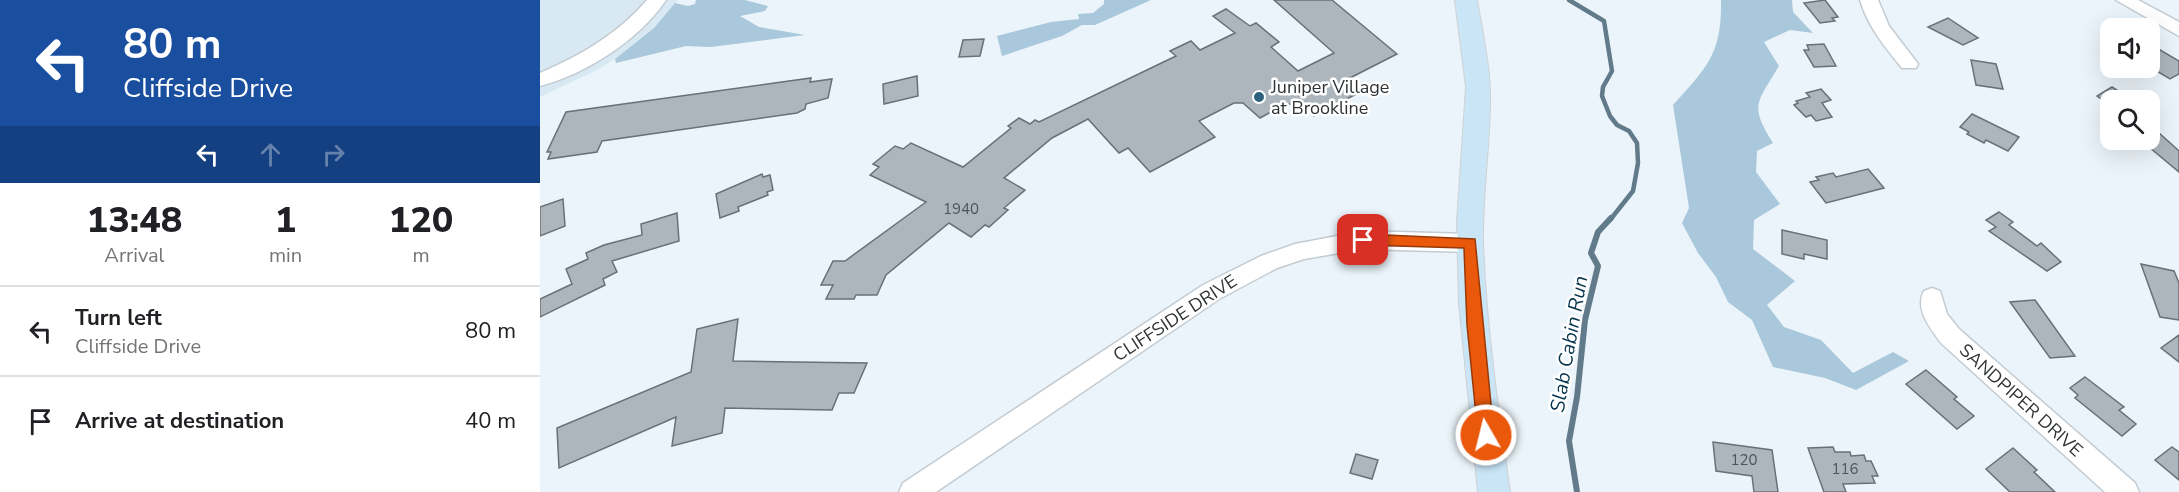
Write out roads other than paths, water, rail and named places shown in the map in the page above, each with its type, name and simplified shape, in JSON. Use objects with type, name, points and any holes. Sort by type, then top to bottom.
[{"type":"main road","points":[[1466,0],[1476,55],[1478,98],[1470,243],[1483,416],[1494,492]]},
{"type":"street","points":[[540,80],[595,52],[634,24],[657,0]]},
{"type":"street","points":[[1869,0],[1884,34],[1909,64]]},
{"type":"street","points":[[2125,0],[2179,30]]},
{"type":"street","name":"CLIFFSIDE DRIVE","points":[[913,492],[1202,298],[1269,262],[1303,250],[1355,240],[1470,243]]},
{"type":"street","name":"SANDPIPER DRIVE","points":[[1932,298],[1936,317],[1950,336],[2125,492]]},
{"type":"waterway","name":"Slab Cabin Run","points":[[1569,0],[1604,21],[1612,71],[1603,87],[1602,96],[1610,116],[1617,125],[1629,131],[1637,143],[1638,163],[1633,191],[1610,220]]},
{"type":"waterway","name":"Slab Cabin Run","points":[[1577,492],[1569,441],[1577,397],[1585,320],[1598,266],[1591,253],[1598,232],[1611,218]]},
{"type":"place","name":"Juniper Village at Brookline","points":[[1259,97]]}]
